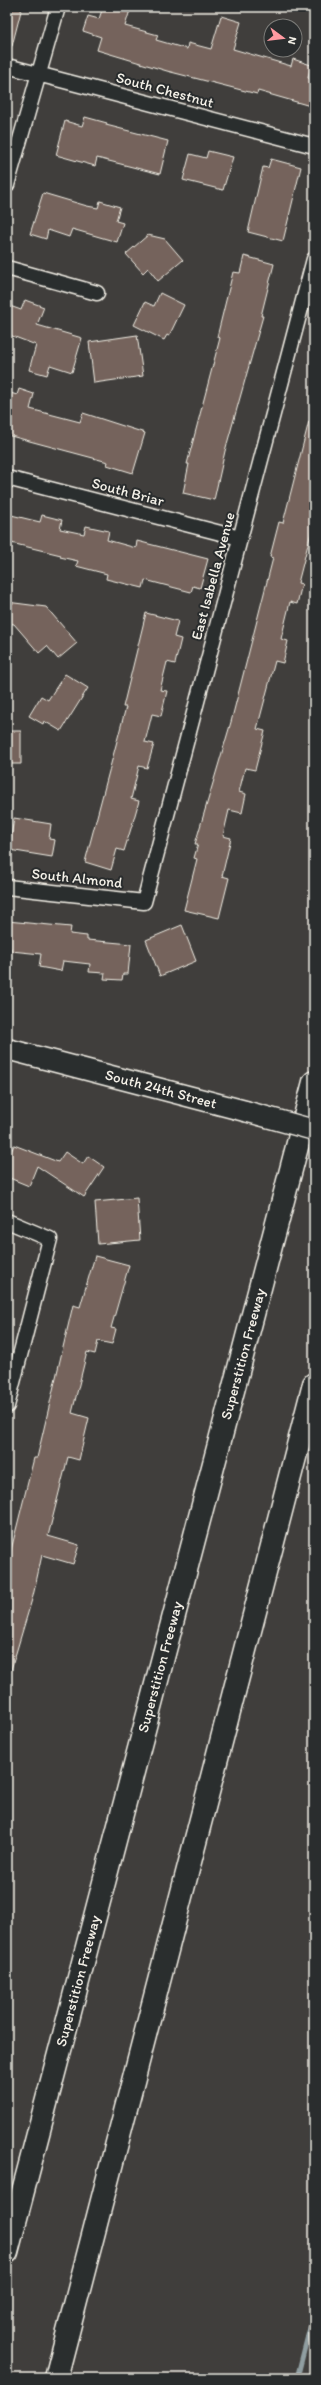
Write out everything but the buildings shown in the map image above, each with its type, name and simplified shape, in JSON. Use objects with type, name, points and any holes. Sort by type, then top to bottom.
[{"type":"highway","name":"Superstition Freeway","points":[[7,2252],[314,1082]]},
{"type":"highway","points":[[56,2378],[314,1384]]},
{"type":"street","points":[[7,185],[40,75],[58,7]]},
{"type":"street","name":"South Chestnut","points":[[7,66],[314,146]]},
{"type":"street","name":"East Isabella Avenue","points":[[144,902],[314,259]]},
{"type":"street","points":[[7,268],[97,294]]},
{"type":"street","name":"South Briar","points":[[7,478],[240,538]]},
{"type":"street","name":"South Almond","points":[[7,888],[144,902]]},
{"type":"street","name":"South 24th Street","points":[[7,1049],[245,1110],[314,1130]]},
{"type":"street","points":[[7,1221],[50,1239],[7,1406]]},
{"type":"waterway","points":[[297,2378],[314,2312]]}]
